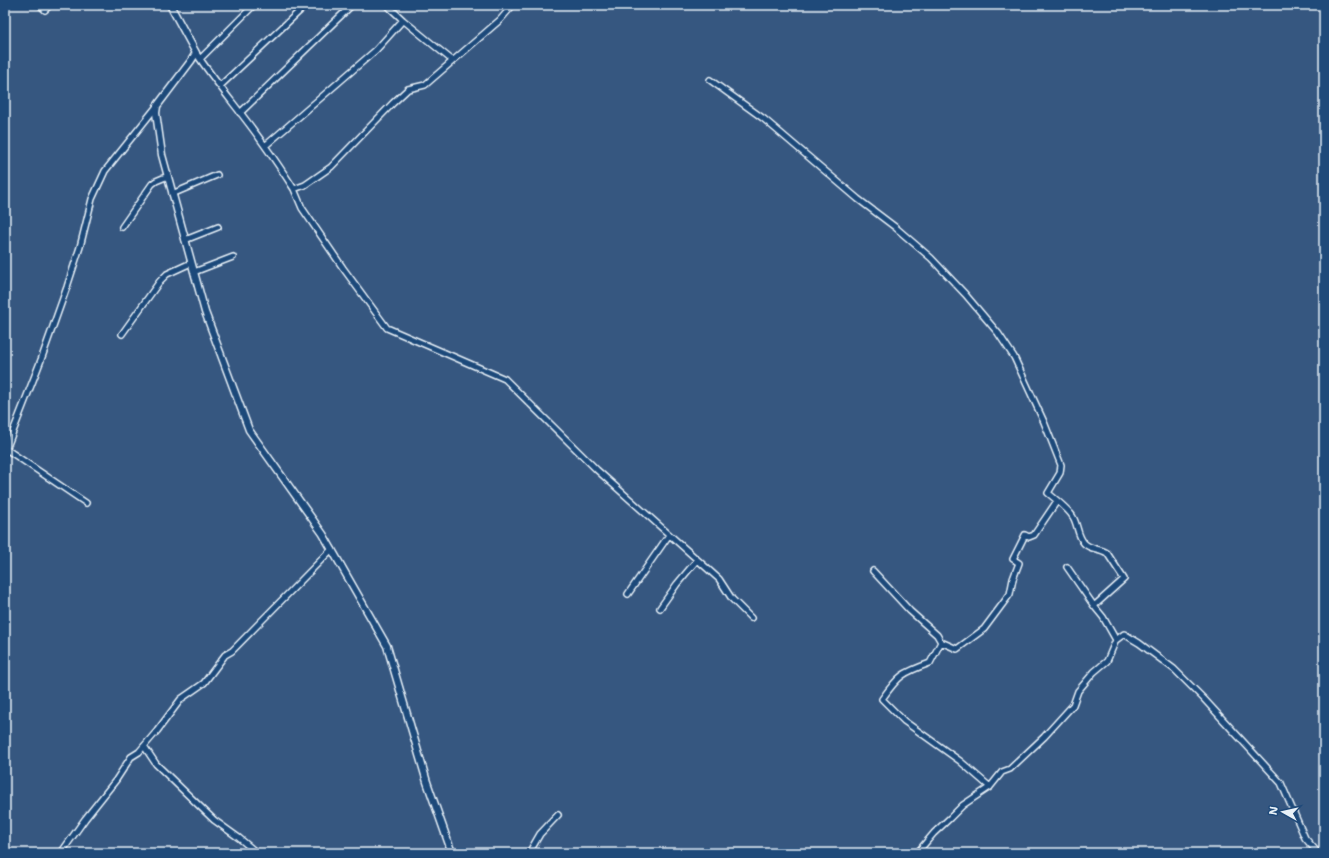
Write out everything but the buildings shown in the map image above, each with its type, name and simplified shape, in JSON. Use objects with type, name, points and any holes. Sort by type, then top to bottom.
[{"type":"street","points":[[40,5],[44,10],[50,5]]},
{"type":"street","points":[[170,5],[208,72],[265,146],[294,189],[302,208],[343,268],[387,328],[504,379],[597,470],[719,579],[732,598],[751,618]]},
{"type":"street","points":[[200,59],[254,5]]},
{"type":"street","points":[[220,86],[306,5]]},
{"type":"street","points":[[240,113],[352,5]]},
{"type":"street","points":[[387,5],[453,61]]},
{"type":"street","points":[[294,189],[305,185],[331,167],[408,89],[425,85],[500,20],[513,5]]},
{"type":"street","points":[[265,146],[376,50],[403,20]]},
{"type":"street","points":[[86,503],[6,450],[41,360],[64,295],[80,247],[92,199],[105,171],[157,106],[196,53]]},
{"type":"street","points":[[710,80],[764,119],[858,199],[895,226],[931,258],[965,294],[998,333],[1014,357],[1036,404],[1061,465],[1060,473],[1048,493],[1073,516],[1083,542],[1094,549],[1104,550],[1124,579],[1094,606]]},
{"type":"street","points":[[157,106],[156,113],[162,155],[205,312],[248,430],[323,534],[386,646],[428,782],[452,853]]},
{"type":"street","points":[[172,194],[217,175]]},
{"type":"street","points":[[122,227],[152,184],[168,176]]},
{"type":"street","points":[[185,240],[218,227]]},
{"type":"street","points":[[194,272],[233,257]]},
{"type":"street","points":[[122,334],[160,281],[167,274],[191,262]]},
{"type":"street","points":[[873,571],[910,611],[937,635],[941,642],[957,649],[984,629],[1010,594],[1013,579],[1019,563],[1013,559],[1025,535],[1029,537],[1034,535],[1057,501]]},
{"type":"street","points":[[628,594],[669,535]]},
{"type":"street","points":[[60,853],[116,780],[131,757],[139,752],[181,699],[204,683],[226,655],[232,651],[332,549]]},
{"type":"street","points":[[660,608],[697,560]]},
{"type":"street","points":[[1067,567],[1103,617],[1116,640]]},
{"type":"street","points":[[917,853],[934,833],[963,805],[990,787],[1002,772],[1010,769],[1028,753],[1073,705],[1078,691],[1094,672],[1107,661],[1116,640],[1124,634],[1140,643],[1174,669],[1281,783],[1305,838],[1318,853]]},
{"type":"street","points":[[941,642],[930,663],[908,671],[896,679],[882,699],[904,721],[960,761],[990,787]]},
{"type":"street","points":[[144,746],[156,764],[214,820],[239,838],[256,853]]},
{"type":"street","points":[[528,853],[540,834],[558,816]]}]
